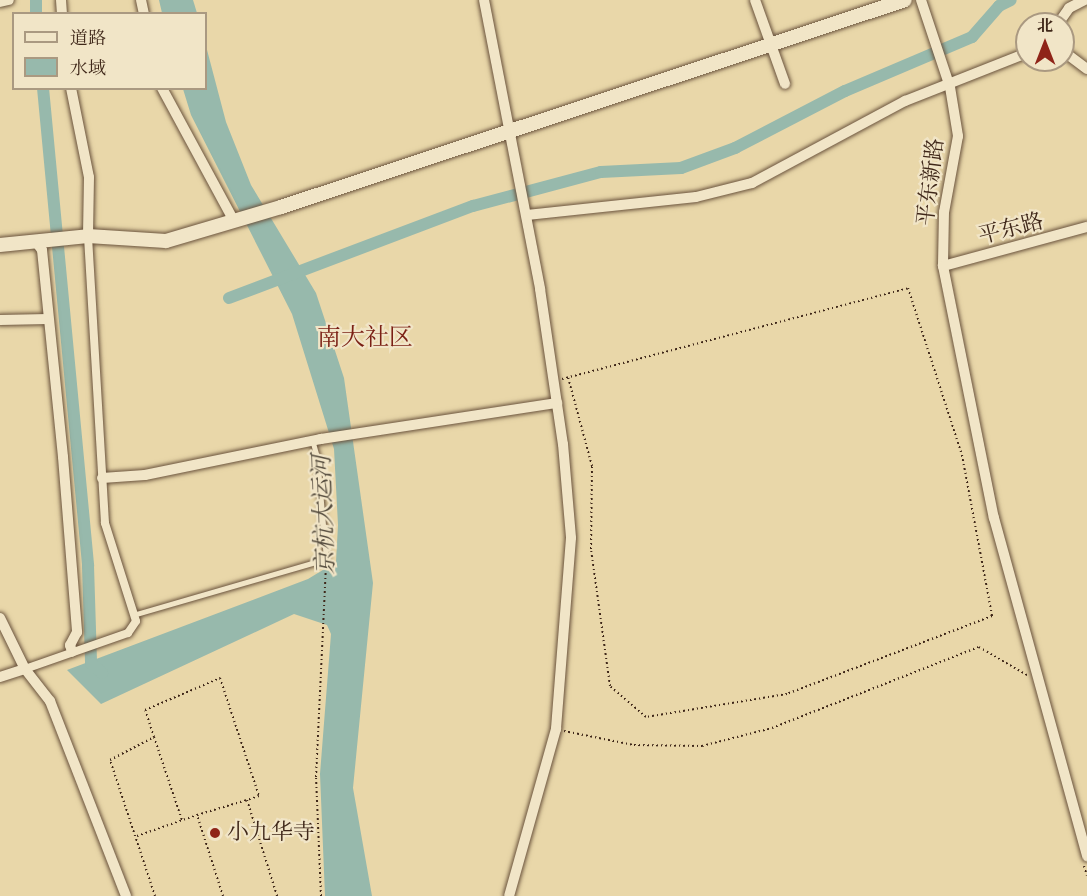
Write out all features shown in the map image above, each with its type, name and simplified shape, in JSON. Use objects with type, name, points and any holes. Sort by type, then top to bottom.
[{"type":"street","points":[[0,2],[9,0]]},
{"type":"street","points":[[484,0],[512,129],[527,214],[557,403],[571,538],[556,729],[509,896]]},
{"type":"street","points":[[755,0],[784,84]]},
{"type":"street","points":[[0,245],[84,236],[166,241],[281,207],[905,0]]},
{"type":"street","name":"平东新路","points":[[921,0],[948,82],[958,136],[944,212],[943,266],[994,518],[1085,860]]},
{"type":"street","points":[[1066,12],[1069,8],[1085,0]]},
{"type":"street","points":[[527,214],[696,197],[752,183],[905,101],[948,82],[1015,57]]},
{"type":"street","points":[[0,677],[128,633],[136,621],[105,523],[84,236],[89,177],[71,90]]},
{"type":"street","points":[[163,90],[234,221]]},
{"type":"street","name":"平东路","points":[[943,266],[1087,227]]},
{"type":"street","points":[[38,242],[42,250],[76,632],[70,645],[72,652]]},
{"type":"street","points":[[0,320],[48,319]]},
{"type":"street","points":[[102,478],[145,475],[316,440],[557,403]]},
{"type":"street","points":[[0,618],[25,669],[50,701],[126,896]]},
{"type":"lane","points":[[134,615],[326,559],[316,440]]},
{"type":"path","points":[[554,381],[908,288],[962,455],[992,616],[787,694],[646,717],[610,686],[591,549],[592,466],[568,378]]},
{"type":"path","points":[[321,896],[316,777],[326,564]]},
{"type":"path","points":[[556,729],[634,745],[702,746],[772,728],[980,647],[1030,677]]},
{"type":"path","points":[[135,836],[259,796],[220,678],[145,710],[182,820]]},
{"type":"path","points":[[154,737],[110,760],[155,896]]},
{"type":"path","points":[[247,800],[277,896]]},
{"type":"path","points":[[197,815],[223,896]]},
{"type":"path","points":[[1085,860],[1087,876]]},
{"type":"water","points":[[159,0],[193,0],[197,12],[162,12]]},
{"type":"water","points":[[207,50],[226,122],[251,185],[316,293],[344,378],[373,583],[353,788],[372,896],[325,896],[320,774],[331,634],[327,625],[294,614],[101,704],[67,670],[308,579],[336,562],[338,525],[334,449],[292,314],[191,115],[183,90],[207,90]]},
{"type":"waterway","points":[[36,0],[36,12]]},
{"type":"waterway","points":[[229,298],[473,206],[601,172],[681,168],[735,148],[845,91],[972,37],[999,6],[1011,0]]},
{"type":"waterway","points":[[43,90],[88,566],[91,663],[102,673]]},
{"type":"place","name":"小九华寺","points":[[215,833]]},
{"type":"district","name":"南大社区","points":[[365,338]]},
{"type":"water label","name":"京杭大运河","points":[[324,515]]}]
